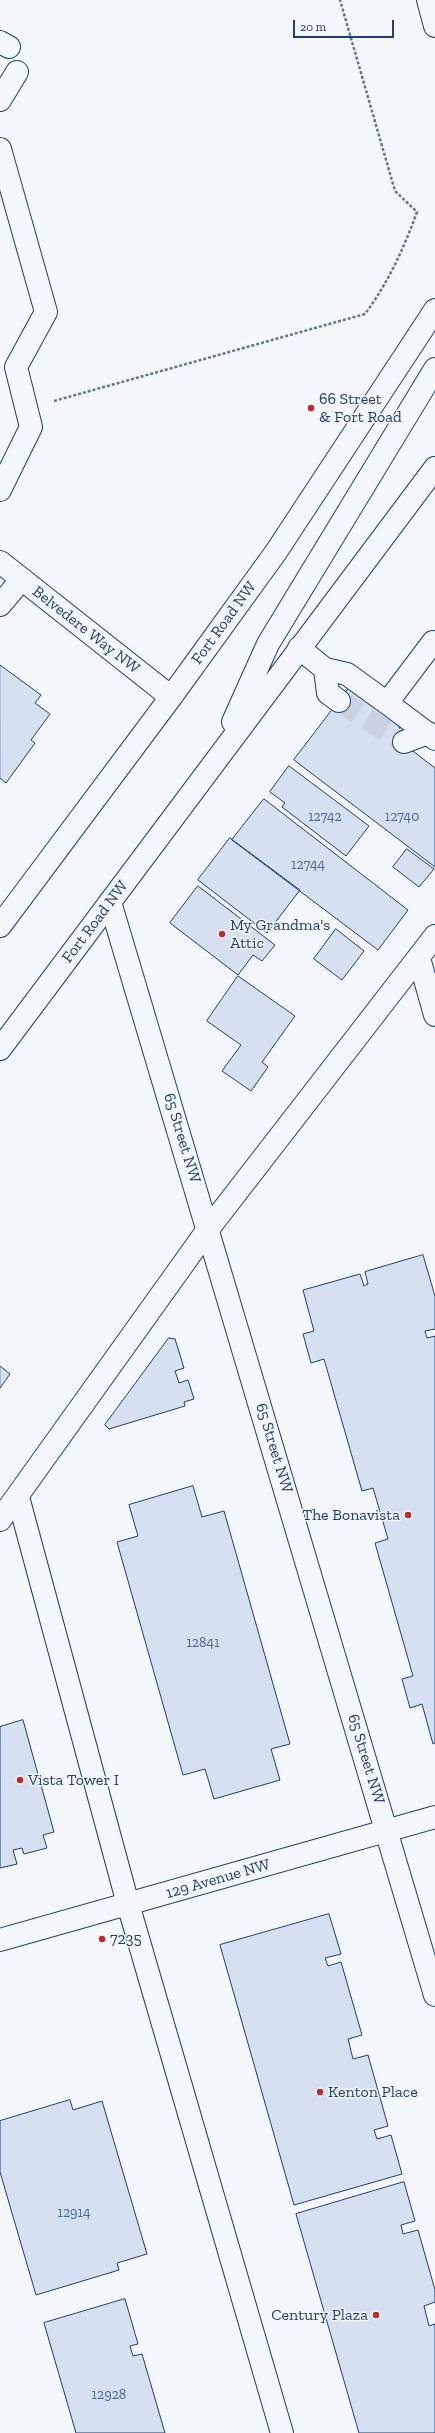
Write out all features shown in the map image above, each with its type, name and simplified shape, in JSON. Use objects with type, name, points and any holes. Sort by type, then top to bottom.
[{"type":"main road","points":[[428,0],[435,26]]},
{"type":"main road","points":[[0,100],[17,72]]},
{"type":"main road","points":[[0,149],[46,312],[16,367],[31,427],[0,490]]},
{"type":"main road","name":"Fort Road NW","points":[[0,926],[171,697],[276,552],[435,310]]},
{"type":"main road","points":[[217,758],[268,644],[435,369]]},
{"type":"main road","name":"Fort Road NW","points":[[0,1049],[435,468]]},
{"type":"main road","name":"Belvedere Way NW","points":[[0,562],[171,697]]},
{"type":"main road","points":[[0,605],[22,579]]},
{"type":"main road","points":[[387,703],[433,642],[435,643]]},
{"type":"main road","points":[[299,648],[325,669],[347,674],[431,736]]},
{"type":"main road","points":[[325,669],[328,693],[339,701]]},
{"type":"main road","points":[[404,742],[431,736]]},
{"type":"main road","name":"65 Street NW","points":[[110,902],[209,1228],[388,1831],[435,1995]]},
{"type":"main road","points":[[0,1520],[18,1497],[209,1228],[435,936]]},
{"type":"main road","points":[[419,958],[435,1016]]},
{"type":"main road","points":[[18,1497],[128,1904],[282,2433]]},
{"type":"main road","name":"129 Avenue NW","points":[[0,1940],[435,1817]]},
{"type":"path","points":[[47,403],[366,314],[378,297],[406,242],[417,212],[395,191],[340,0]]},
{"type":"building","points":[[0,665],[41,695],[35,703],[50,714],[31,740],[35,743],[6,783],[0,778]]},
{"type":"building","points":[[352,684],[395,714],[405,745],[435,768],[435,867],[294,760]]},
{"type":"building","points":[[289,766],[369,826],[346,856],[282,807],[285,803],[270,792]]},
{"type":"building","points":[[264,799],[408,910],[378,950],[232,840]]},
{"type":"building","points":[[230,838],[300,890],[267,933],[198,880]]},
{"type":"building","points":[[407,849],[434,869],[419,887],[393,867]]},
{"type":"building","name":"My Grandma's Attic","points":[[198,886],[275,945],[262,961],[253,955],[238,975],[170,923]]},
{"type":"building","points":[[336,929],[364,951],[342,980],[314,959]]},
{"type":"building","points":[[238,976],[295,1016],[262,1062],[268,1067],[251,1091],[222,1071],[241,1045],[207,1021]]},
{"type":"building","name":"The Bonavista","points":[[423,1255],[435,1296],[435,1329],[425,1331],[427,1338],[435,1336],[435,1743],[433,1744],[422,1704],[410,1708],[402,1679],[413,1676],[375,1543],[388,1539],[373,1488],[362,1491],[324,1359],[311,1363],[303,1334],[314,1331],[303,1290],[360,1274],[364,1286],[368,1284],[365,1272]]},
{"type":"building","points":[[169,1338],[175,1339],[184,1368],[175,1371],[179,1383],[188,1380],[194,1399],[184,1402],[185,1406],[109,1429],[105,1425]]},
{"type":"building","points":[[0,1366],[10,1374],[0,1388]]},
{"type":"building","points":[[193,1486],[202,1517],[224,1511],[290,1744],[271,1749],[280,1780],[214,1799],[205,1769],[183,1775],[117,1542],[138,1536],[129,1505]]},
{"type":"building","name":"Vista Tower I","points":[[23,1720],[54,1832],[43,1835],[47,1848],[24,1854],[22,1848],[13,1850],[17,1864],[0,1868],[0,1727]]},
{"type":"building","name":"Kenton Place","points":[[329,1914],[341,1954],[325,1958],[328,1966],[341,1962],[362,2035],[348,2039],[353,2059],[368,2055],[388,2126],[374,2130],[377,2139],[391,2135],[402,2174],[294,2205],[220,1945]]},
{"type":"building","points":[[70,2100],[73,2110],[102,2101],[147,2254],[117,2263],[119,2270],[36,2295],[0,2172],[0,2121]]},
{"type":"building","name":"Century Plaza","points":[[404,2182],[415,2221],[401,2225],[403,2234],[418,2230],[435,2290],[435,2302],[424,2306],[429,2326],[435,2324],[435,2433],[359,2433],[296,2214]]},
{"type":"building","points":[[125,2299],[138,2344],[130,2346],[133,2356],[142,2354],[165,2433],[76,2433],[44,2323]]},
{"type":"tunnel","points":[[339,701],[404,742]]},
{"type":"place","name":"66 Street & Fort Road","points":[[311,408]]},
{"type":"place","name":"My Grandma's Attic","points":[[222,934]]},
{"type":"place","name":"The Bonavista","points":[[408,1515]]},
{"type":"place","name":"Vista Tower I","points":[[20,1780]]},
{"type":"place","name":"7235","points":[[102,1939]]},
{"type":"place","name":"Kenton Place","points":[[320,2092]]},
{"type":"place","name":"Century Plaza","points":[[376,2315]]}]
